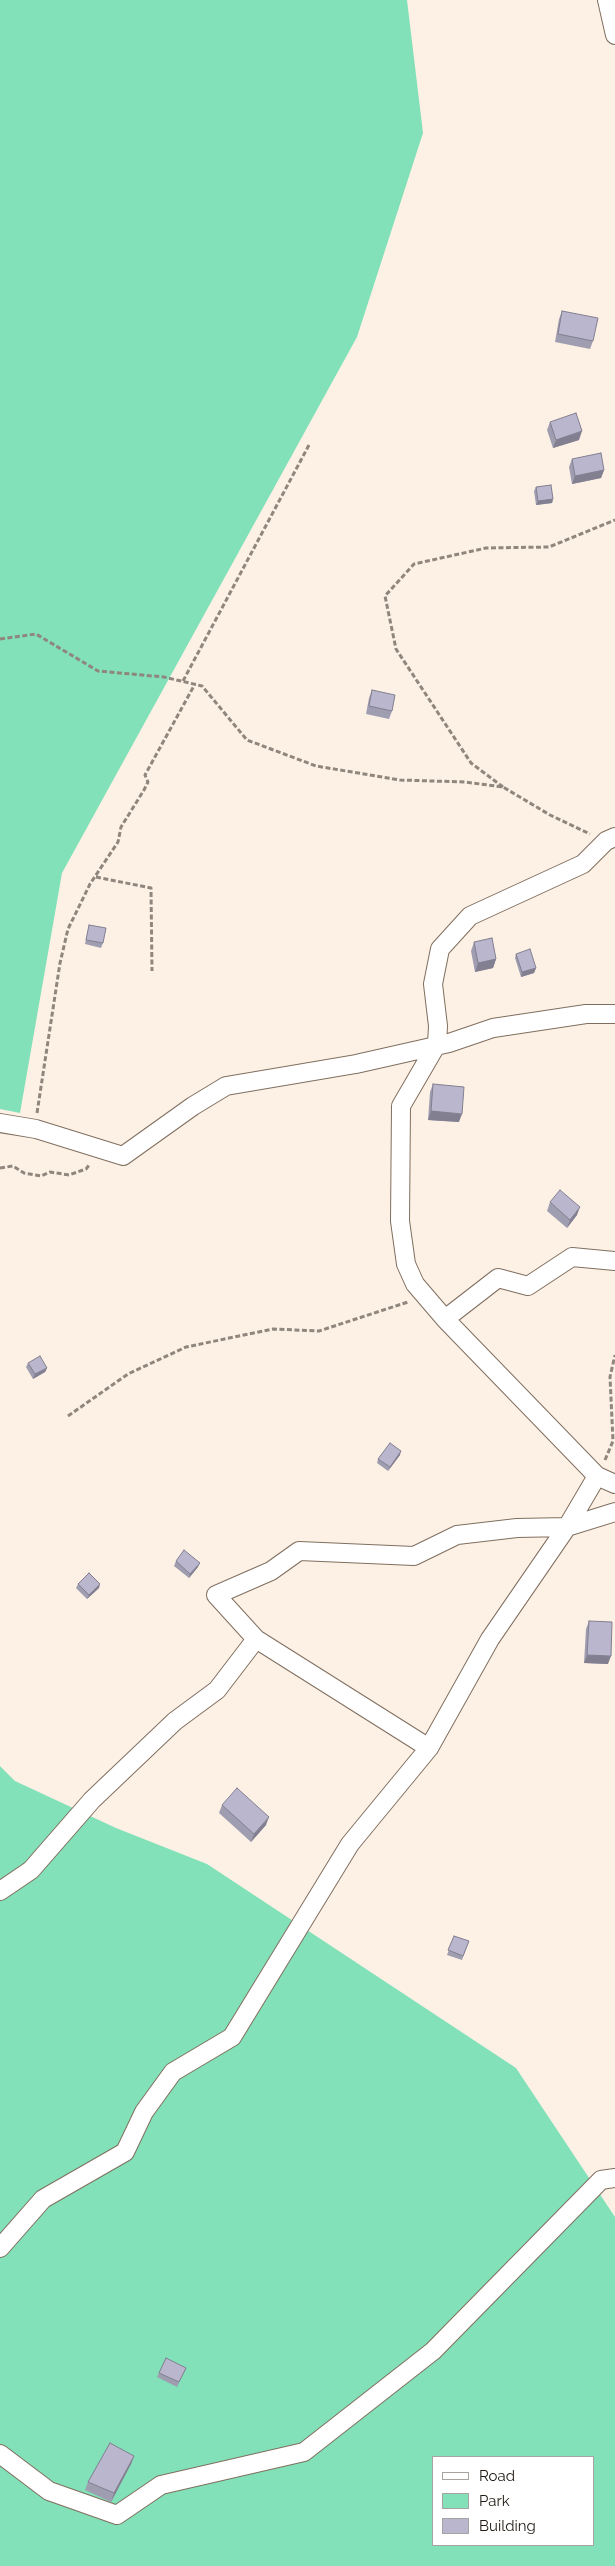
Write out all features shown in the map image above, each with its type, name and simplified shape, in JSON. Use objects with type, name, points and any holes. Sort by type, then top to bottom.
[{"type":"street","points":[[607,0],[615,35]]},
{"type":"street","points":[[611,839],[583,864],[470,916],[440,949],[433,984],[438,1026],[436,1044],[401,1106],[400,1221],[406,1264],[415,1284],[445,1318],[597,1476],[615,1484]]},
{"type":"street","points":[[0,1123],[29,1128],[123,1156],[193,1106],[226,1086],[356,1064],[449,1042],[493,1028],[586,1014],[615,1014]]},
{"type":"street","points":[[445,1318],[498,1278],[528,1286],[572,1257],[615,1261]]},
{"type":"street","points":[[0,2248],[44,2200],[125,2152],[144,2112],[173,2072],[232,2037],[350,1844],[429,1748],[490,1639],[567,1527],[597,1476]]},
{"type":"street","points":[[429,1748],[256,1639],[216,1595],[271,1571],[298,1552],[414,1556],[457,1535],[517,1528],[567,1527],[615,1512]]},
{"type":"street","points":[[0,1891],[31,1870],[92,1800],[175,1721],[217,1690],[256,1639]]},
{"type":"street","points":[[0,2454],[49,2491],[117,2515],[161,2485],[304,2452],[433,2351],[601,2180],[615,2178]]},
{"type":"path","points":[[182,681],[309,445]]},
{"type":"path","points":[[611,839],[550,814],[503,787],[471,763],[396,649],[385,596],[414,564],[486,548],[549,547],[615,520]]},
{"type":"path","points":[[0,639],[36,634],[98,671],[164,677],[202,686],[247,740],[316,766],[400,780],[465,782],[503,787]]},
{"type":"path","points":[[29,1128],[36,1118],[60,963],[68,929],[96,876],[118,842],[121,827],[148,782],[145,775],[195,684]]},
{"type":"path","points":[[96,876],[151,888],[152,971]]},
{"type":"path","points":[[0,1168],[13,1166],[24,1173],[41,1176],[50,1172],[69,1175],[86,1169],[90,1164],[111,1159],[114,1153]]},
{"type":"path","points":[[68,1416],[128,1374],[186,1347],[273,1329],[319,1331],[426,1296]]},
{"type":"path","points":[[597,1476],[614,1441],[610,1377],[615,1355]]},
{"type":"green space","points":[[0,0],[407,0],[423,133],[357,337],[62,873],[20,1113],[0,1109]]},
{"type":"green space","points":[[0,1766],[15,1781],[116,1828],[207,1864],[516,2068],[615,2217],[615,2566],[0,2566]]},
{"type":"building","points":[[562,311],[598,318],[593,341],[558,334]]},
{"type":"building","points":[[576,413],[582,431],[556,440],[550,422]]},
{"type":"building","points":[[601,453],[604,470],[575,476],[572,459]]},
{"type":"building","points":[[551,485],[553,499],[538,501],[536,487]]},
{"type":"building","points":[[372,690],[395,695],[392,711],[369,706]]},
{"type":"building","points":[[89,925],[106,928],[103,943],[86,940]]},
{"type":"building","points":[[492,938],[496,959],[478,963],[474,942]]},
{"type":"building","points":[[530,949],[536,968],[522,972],[516,954]]},
{"type":"building","points":[[433,1084],[464,1087],[462,1114],[431,1111]]},
{"type":"building","points":[[560,1190],[580,1207],[570,1220],[550,1202]]},
{"type":"building","points":[[40,1356],[47,1368],[35,1374],[28,1363]]},
{"type":"building","points":[[390,1443],[401,1451],[390,1467],[378,1459]]},
{"type":"building","points":[[184,1550],[200,1563],[190,1574],[176,1561]]},
{"type":"building","points":[[89,1573],[100,1584],[89,1595],[78,1584]]},
{"type":"building","points":[[589,1621],[612,1622],[611,1656],[587,1655]]},
{"type":"building","points":[[237,1788],[269,1817],[254,1834],[222,1805]]},
{"type":"building","points":[[454,1936],[469,1941],[463,1956],[448,1950]]},
{"type":"building","points":[[166,2358],[186,2368],[179,2382],[159,2373]]},
{"type":"building","points":[[110,2443],[134,2456],[114,2493],[88,2482]]}]
